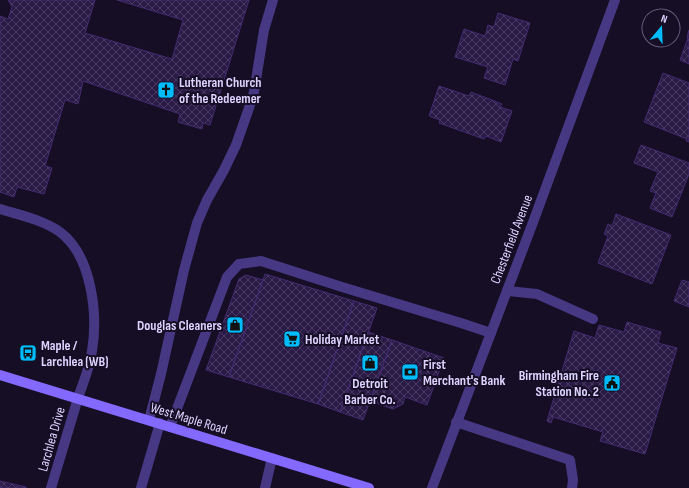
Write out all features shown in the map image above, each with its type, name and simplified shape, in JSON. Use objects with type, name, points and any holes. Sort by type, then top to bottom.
[{"type":"main road","name":"West Maple Road","points":[[0,375],[369,488]]},
{"type":"street","points":[[149,420],[162,374],[182,277],[197,223],[207,200],[236,145],[249,108],[254,92],[264,30],[273,0]]},
{"type":"street","name":"Chesterfield Avenue","points":[[432,488],[615,0]]},
{"type":"street","name":"Larchlea Drive","points":[[0,209],[50,226],[60,232],[69,239],[86,268],[94,313],[92,353],[51,488]]},
{"type":"street","points":[[170,427],[227,277],[239,264],[261,261],[342,287],[461,322],[491,333]]},
{"type":"street","points":[[507,290],[537,294],[593,319]]},
{"type":"street","points":[[456,422],[570,460],[573,480],[572,488]]},
{"type":"street","points":[[141,488],[160,423]]},
{"type":"street","points":[[265,488],[272,458]]},
{"type":"building","name":"Lutheran Church of the Redeemer","points":[[8,0],[95,0],[85,33],[172,59],[183,20],[117,0],[249,0],[210,125],[203,123],[202,129],[178,122],[180,114],[83,81],[78,104],[65,100],[45,166],[52,168],[44,194],[17,187],[14,197],[0,192],[0,16],[8,19],[12,7]]},
{"type":"building","points":[[498,13],[530,23],[518,61],[513,59],[505,85],[484,78],[488,67],[455,57],[464,29],[485,36],[488,25],[494,27]]},
{"type":"building","points":[[689,30],[689,64],[680,60],[688,38]]},
{"type":"building","points":[[663,73],[689,83],[689,142],[686,141],[687,139],[644,122]]},
{"type":"building","points":[[439,86],[469,96],[471,92],[502,104],[500,107],[512,111],[501,142],[486,136],[484,139],[439,123],[440,120],[429,116]]},
{"type":"building","points":[[641,145],[689,163],[689,174],[672,217],[650,208],[656,193],[650,191],[658,172],[634,163]]},
{"type":"building","points":[[616,214],[671,235],[652,284],[598,263],[608,236],[604,234],[608,224],[612,226]]},
{"type":"building","name":"Holiday Market","points":[[265,274],[354,301],[318,404],[229,377]]},
{"type":"building","name":"Douglas Cleaners","points":[[246,275],[263,280],[229,377],[206,370],[239,279]]},
{"type":"building","points":[[682,280],[689,282],[689,307],[674,301]]},
{"type":"building","points":[[354,301],[377,308],[340,412],[318,404]]},
{"type":"building","name":"Birmingham Fire Station No. 2","points":[[627,322],[661,332],[658,343],[677,348],[645,454],[600,441],[603,432],[553,417],[551,423],[547,421],[574,331],[595,338],[599,325],[624,332]]},
{"type":"building","name":"Detroit Barber Co.","points":[[368,332],[392,340],[363,420],[340,412]]},
{"type":"building","name":"First Merchant's Bank","points":[[392,340],[444,358],[427,405],[405,397],[403,404],[393,409],[370,401]]},
{"type":"building","points":[[0,481],[26,487],[26,488],[0,488]]},
{"type":"place","name":"Lutheran Church of the Redeemer","points":[[166,90]]},
{"type":"place","name":"Douglas Cleaners","points":[[235,325]]},
{"type":"place","name":"Holiday Market","points":[[292,339]]},
{"type":"place","name":"Maple / Larchlea (WB)","points":[[28,353]]},
{"type":"place","name":"Detroit Barber Co.","points":[[370,363]]},
{"type":"place","name":"First Merchant's Bank","points":[[410,372]]},
{"type":"place","name":"Birmingham Fire Station No. 2","points":[[612,383]]}]
